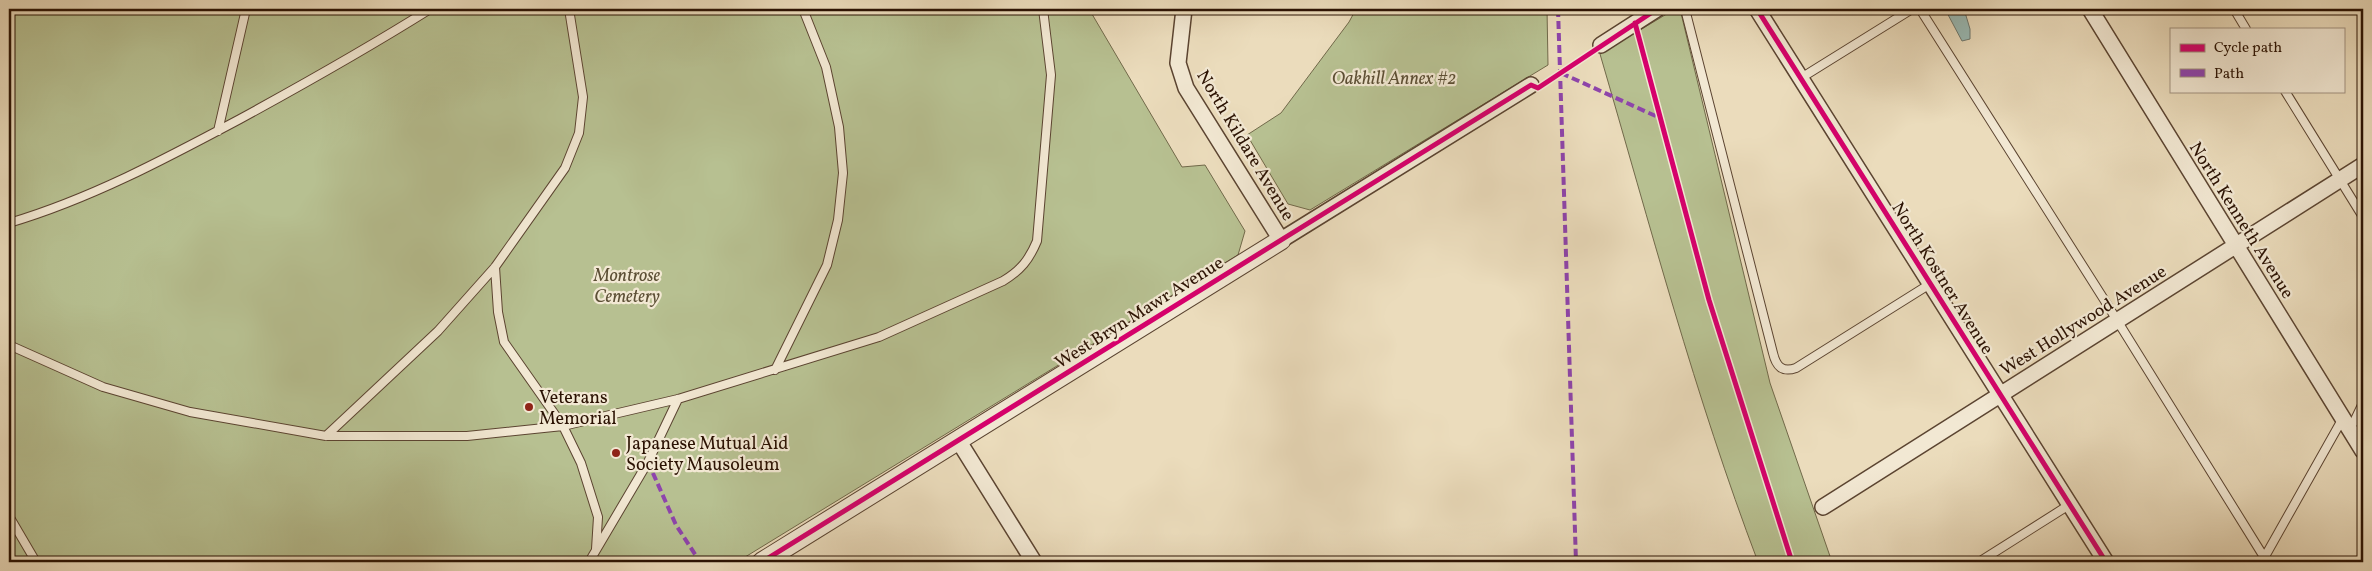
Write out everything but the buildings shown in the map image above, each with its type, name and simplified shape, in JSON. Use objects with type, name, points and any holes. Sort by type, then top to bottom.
[{"type":"street","name":"North Kildare Avenue","points":[[1184,9],[1178,63],[1186,88],[1281,240]]},
{"type":"street","points":[[1601,45],[1658,9]]},
{"type":"street","name":"North Kostner Avenue","points":[[1756,9],[2106,562]]},
{"type":"street","name":"North Kenneth Avenue","points":[[2090,9],[2363,451]]},
{"type":"street","name":"West Bryn Mawr Avenue","points":[[762,562],[1531,85]]},
{"type":"street","name":"West Hollywood Avenue","points":[[1823,507],[2363,165]]},
{"type":"street","points":[[958,440],[1034,562]]},
{"type":"lane","points":[[218,131],[246,9]]},
{"type":"lane","points":[[9,223],[51,210],[127,178],[218,131],[380,40],[430,9]]},
{"type":"lane","points":[[326,436],[438,332],[495,267],[565,168],[579,133],[583,97],[569,9]]},
{"type":"lane","points":[[775,370],[827,265],[838,220],[844,173],[839,127],[826,67],[803,9]]},
{"type":"lane","points":[[9,345],[104,387],[190,412],[326,436],[467,436],[563,426],[678,399],[775,370],[888,333],[1003,281],[1019,271],[1030,257],[1037,241],[1051,75],[1043,9]]},
{"type":"lane","points":[[1685,9],[1772,353],[1775,362],[1780,368],[1788,371],[1796,368],[1930,284]]},
{"type":"lane","points":[[1800,78],[1912,9]]},
{"type":"lane","points":[[1920,9],[2118,320],[2263,560],[2346,424],[2363,403]]},
{"type":"lane","points":[[2234,9],[2245,28]]},
{"type":"lane","points":[[2286,92],[2363,217]]},
{"type":"lane","points":[[495,267],[498,312],[504,342],[563,426],[581,463],[598,517],[596,549]]},
{"type":"lane","points":[[589,562],[648,462],[678,399]]},
{"type":"lane","points":[[1979,562],[2070,505]]},
{"type":"lane","points":[[9,516],[36,562]]},
{"type":"green space","name":"Montrose Cemetery","points":[[9,9],[1089,9],[1182,167],[1205,165],[1245,231],[1238,255],[737,562],[9,562]]},
{"type":"green space","name":"Oakhill Annex #2","points":[[1356,9],[1547,9],[1548,65],[1310,210],[1288,204],[1247,135],[1281,113],[1349,22]]},
{"type":"green space","points":[[1675,9],[1680,9],[1770,383],[1832,562],[1758,562],[1735,500],[1694,373],[1655,246],[1600,54]]},
{"type":"water","points":[[1945,9],[1964,9],[1970,29],[1970,39],[1962,41]]},
{"type":"marked path","points":[[1558,9],[1576,562]]},
{"type":"marked path","points":[[1561,73],[1660,118]]},
{"type":"marked path","points":[[648,462],[676,525],[700,562]]},
{"type":"cycle path","points":[[762,562],[1531,85],[1538,88],[1657,9]]},
{"type":"cycle path","points":[[1757,9],[2106,562]]},
{"type":"cycle path","points":[[1635,23],[1709,300],[1792,562]]},
{"type":"place","name":"Veterans Memorial","points":[[529,407]]},
{"type":"place","name":"Japanese Mutual Aid Society Mausoleum","points":[[616,453]]}]
